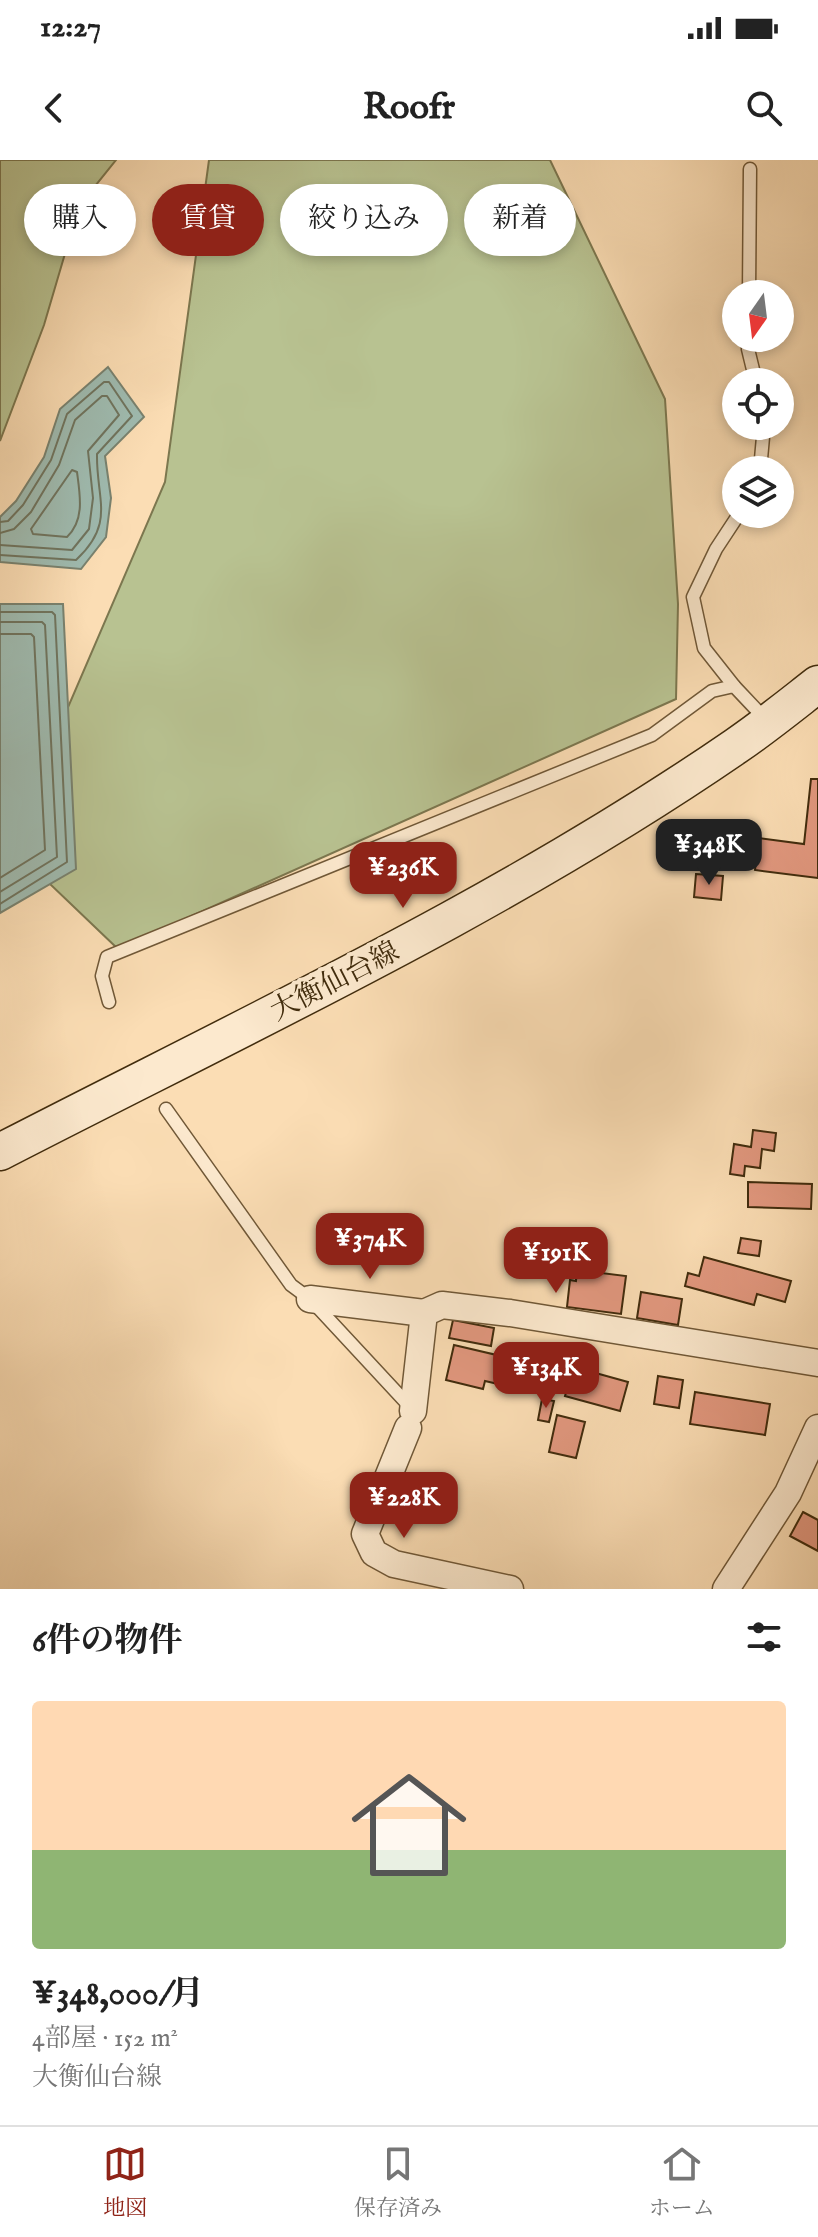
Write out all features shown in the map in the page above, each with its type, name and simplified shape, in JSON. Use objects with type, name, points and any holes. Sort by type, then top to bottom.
[{"type":"main road","name":"大衡仙台線","points":[[0,1152],[440,925],[591,839],[736,746],[818,684]]},
{"type":"street","points":[[310,1299],[424,1313],[442,1305],[510,1313],[818,1363]]},
{"type":"street","points":[[424,1313],[411,1420],[365,1534],[374,1553],[394,1564],[510,1589]]},
{"type":"street","points":[[726,1589],[788,1493],[818,1428]]},
{"type":"lane","points":[[749,280],[750,169]]},
{"type":"lane","points":[[730,528],[693,597],[704,648],[768,722]]},
{"type":"lane","points":[[109,1002],[102,976],[107,957],[652,735],[712,691],[734,686]]},
{"type":"lane","points":[[166,1109],[291,1285],[310,1299],[411,1420]]},
{"type":"green space","points":[[0,160],[116,160],[97,184],[24,184],[24,256],[64,256],[44,325],[0,441]]},
{"type":"green space","points":[[209,160],[550,160],[562,184],[464,184],[464,256],[576,256],[576,214],[665,399],[678,604],[676,699],[118,949],[28,863],[53,742],[165,482],[196,256],[264,256],[264,184],[206,184]]},
{"type":"water","points":[[108,367],[144,417],[105,456],[111,498],[106,537],[81,569],[0,562],[0,517],[16,501],[44,457],[60,409]]},
{"type":"water","points":[[0,604],[63,604],[76,869],[0,913]]},
{"type":"building","points":[[811,779],[818,779],[818,878],[755,870],[759,838],[804,844]]},
{"type":"building","points":[[696,874],[723,876],[721,900],[694,897]]},
{"type":"building","points":[[753,1130],[776,1133],[774,1151],[762,1149],[760,1168],[745,1166],[744,1176],[730,1174],[734,1144],[751,1147]]},
{"type":"building","points":[[748,1182],[812,1184],[811,1209],[748,1207]]},
{"type":"building","points":[[741,1238],[761,1241],[759,1256],[738,1253]]},
{"type":"building","points":[[704,1257],[791,1281],[785,1302],[757,1294],[754,1305],[685,1286],[688,1273],[699,1276]]},
{"type":"building","points":[[577,1270],[626,1276],[621,1314],[567,1307],[570,1280],[576,1281]]},
{"type":"building","points":[[641,1292],[682,1299],[678,1325],[637,1318]]},
{"type":"building","points":[[453,1320],[494,1328],[491,1346],[449,1338]]},
{"type":"building","points":[[454,1345],[535,1364],[529,1391],[485,1381],[483,1389],[446,1380]]},
{"type":"building","points":[[574,1367],[628,1382],[620,1411],[565,1396]]},
{"type":"building","points":[[658,1376],[683,1380],[679,1408],[654,1404]]},
{"type":"building","points":[[695,1392],[770,1404],[765,1435],[690,1424]]},
{"type":"building","points":[[542,1399],[554,1401],[549,1422],[538,1420]]},
{"type":"building","points":[[557,1415],[585,1422],[576,1458],[549,1452]]},
{"type":"building","points":[[803,1512],[818,1520],[818,1551],[790,1536]]}]
